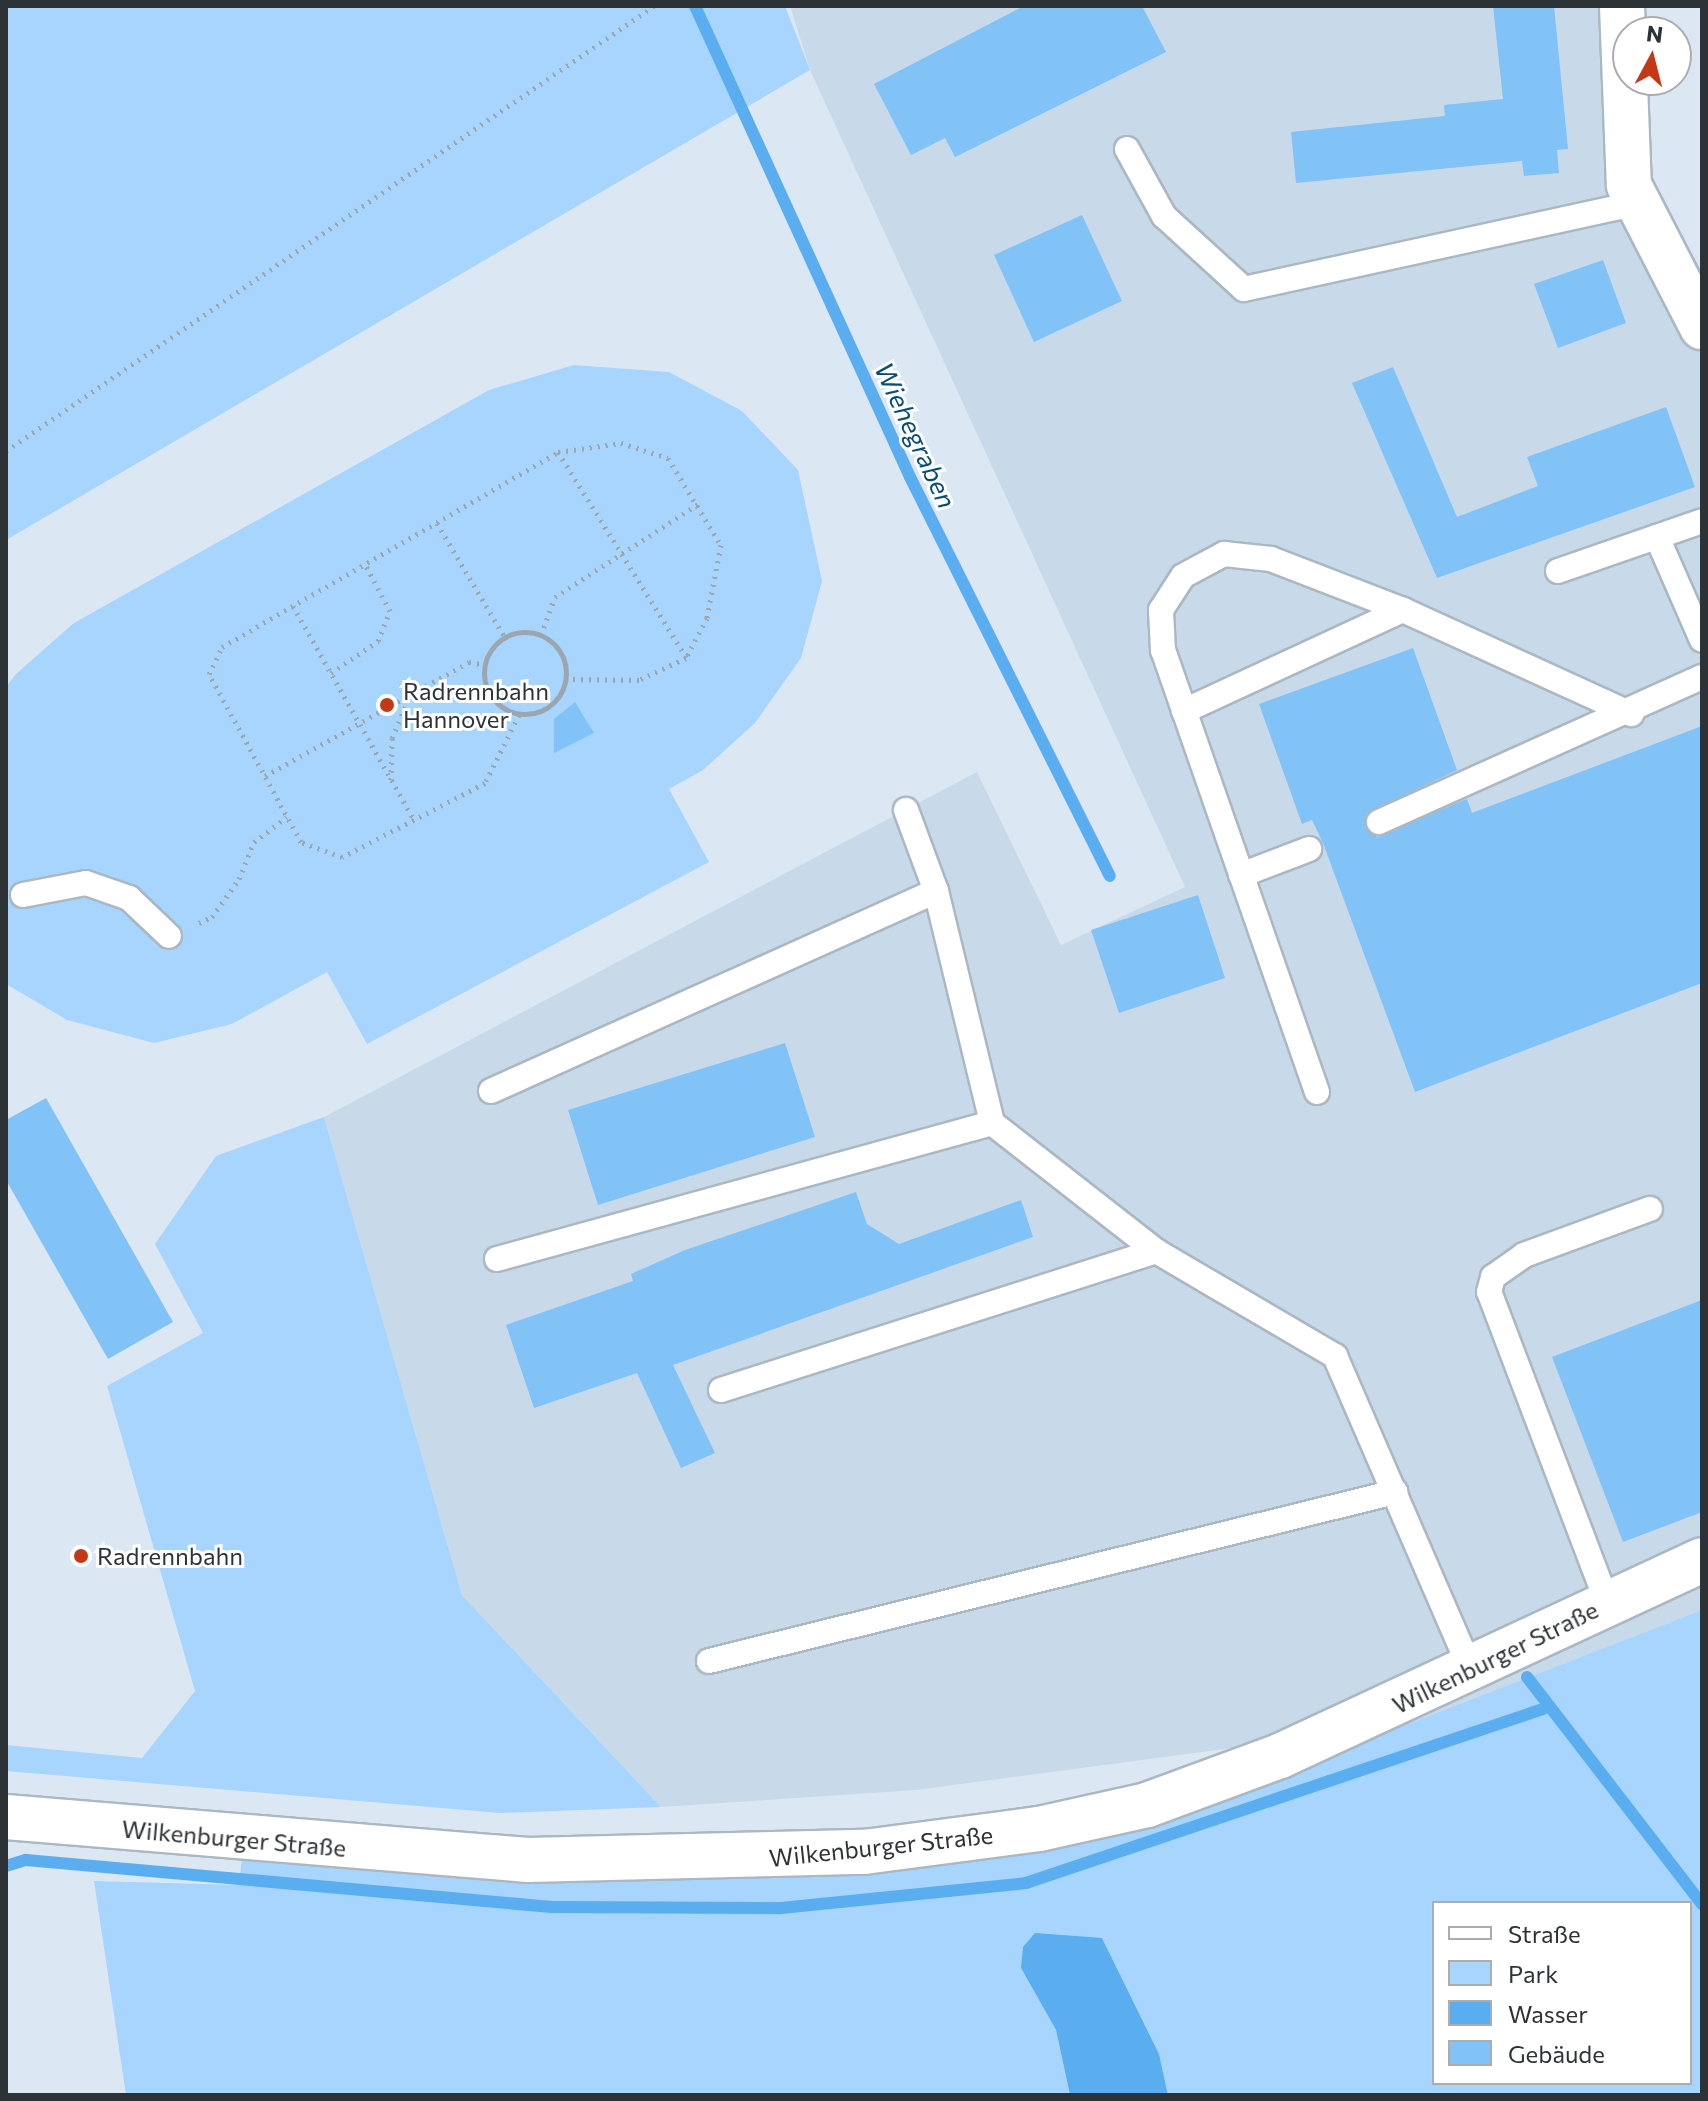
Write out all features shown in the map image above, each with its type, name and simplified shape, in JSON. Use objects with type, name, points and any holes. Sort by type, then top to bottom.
[{"type":"main road","points":[[1622,6],[1629,185],[1702,327]]},
{"type":"main road","name":"Wilkenburger Straße","points":[[6,1817],[528,1860],[864,1852],[1039,1829],[1147,1805],[1382,1713],[1607,1602],[1702,1560]]},
{"type":"lane","points":[[1127,149],[1164,216],[1244,289],[1638,203]]},
{"type":"lane","points":[[1558,571],[1702,521]]},
{"type":"lane","points":[[1657,537],[1702,640]]},
{"type":"lane","points":[[1317,1092],[1163,651],[1161,610],[1183,576],[1224,554],[1271,559],[1403,610],[1631,714]]},
{"type":"lane","points":[[1184,711],[1403,610]]},
{"type":"lane","points":[[1379,822],[1631,714],[1702,677]]},
{"type":"lane","points":[[906,810],[936,891],[992,1123],[1156,1251],[1335,1356],[1470,1668]]},
{"type":"lane","points":[[1241,875],[1309,849]]},
{"type":"lane","points":[[23,895],[86,883],[129,898],[169,936]]},
{"type":"lane","points":[[491,1091],[936,891]]},
{"type":"lane","points":[[497,1259],[992,1123]]},
{"type":"lane","points":[[1607,1602],[1489,1292],[1493,1277],[1515,1260],[1650,1209]]},
{"type":"lane","points":[[721,1390],[1156,1251]]},
{"type":"lane","points":[[709,1661],[1395,1492]]},
{"type":"path","points":[[6,451],[654,6]]},
{"type":"path","points":[[519,715],[485,783],[342,857],[301,842],[209,674],[222,647],[558,452],[621,443],[668,458],[721,545],[719,580],[686,658],[639,680],[566,679]]},
{"type":"path","points":[[558,452],[686,658]]},
{"type":"path","points":[[541,635],[555,597],[698,504]]},
{"type":"path","points":[[437,523],[505,638]]},
{"type":"path","points":[[331,673],[378,641],[390,611],[365,564]]},
{"type":"path","points":[[293,606],[414,820]]},
{"type":"path","points":[[541,635],[560,651],[566,679],[547,708],[519,715],[495,702],[485,665],[505,638],[541,635]]},
{"type":"path","points":[[265,776],[469,662],[485,665]]},
{"type":"path","points":[[391,781],[392,738],[411,693]]},
{"type":"path","points":[[169,936],[212,917],[254,842],[287,817]]},
{"type":"shaded area","points":[[790,6],[1610,6],[1618,187],[1702,353],[1702,1610],[1405,1725],[916,1790],[661,1807],[462,1595],[324,1117],[977,772],[1061,945],[1185,887],[810,70]]},
{"type":"green space","points":[[6,6],[785,6],[810,70],[6,540]]},
{"type":"green space","name":"Radrennbahn Hannover","points":[[574,365],[669,372],[742,411],[798,470],[822,581],[801,658],[755,723],[703,770],[669,789],[709,862],[367,1044],[327,972],[232,1024],[154,1043],[67,1020],[6,984],[6,687],[16,674],[74,623],[489,390]]},
{"type":"green space","points":[[324,1117],[462,1595],[661,1807],[500,1813],[6,1771],[6,1745],[142,1758],[195,1691],[107,1386],[203,1333],[155,1244],[216,1156]]},
{"type":"green space","points":[[1702,1610],[1702,2095],[1168,2095],[1159,2054],[1102,1938],[1021,1968],[1056,2030],[1070,2095],[126,2095],[94,1881],[239,1885],[244,1838],[864,1852],[1405,1725]]},
{"type":"water","points":[[1035,1933],[1102,1938],[1159,2054],[1168,2095],[1070,2095],[1056,2030],[1021,1968],[1023,1947]]},
{"type":"building","points":[[1024,6],[1142,6],[1166,52],[955,157],[945,138],[911,155],[874,84]]},
{"type":"building","points":[[1493,6],[1554,6],[1568,149],[1557,150],[1559,173],[1524,176],[1522,161],[1296,183],[1291,132],[1445,116],[1444,105],[1503,99]]},
{"type":"building","points":[[1082,215],[1122,301],[1034,342],[994,255]]},
{"type":"building","points":[[1603,260],[1626,323],[1558,348],[1534,284]]},
{"type":"building","points":[[1393,367],[1457,517],[1538,486],[1527,457],[1666,407],[1695,487],[1437,578],[1352,383]]},
{"type":"building","points":[[1413,648],[1457,770],[1367,813],[1365,827],[1377,837],[1467,799],[1472,813],[1702,726],[1702,983],[1415,1092],[1323,843],[1312,820],[1302,824],[1259,704]]},
{"type":"building","points":[[575,702],[594,733],[554,753],[554,719]]},
{"type":"building","points":[[1198,895],[1225,978],[1119,1013],[1091,930]]},
{"type":"building","points":[[785,1043],[815,1137],[598,1205],[568,1110]]},
{"type":"building","points":[[46,1098],[173,1322],[108,1359],[6,1180],[6,1120]]},
{"type":"building","points":[[856,1192],[867,1224],[899,1244],[1021,1200],[1033,1237],[673,1365],[715,1453],[681,1468],[637,1373],[534,1408],[506,1325],[633,1281],[631,1274],[685,1250]]},
{"type":"building","points":[[1702,1300],[1702,1512],[1623,1542],[1552,1357]]},
{"type":"waterway","name":"Wiehegraben","points":[[695,6],[910,477],[1110,876]]},
{"type":"waterway","points":[[1527,1677],[1702,1904]]},
{"type":"waterway","points":[[6,1866],[26,1860],[552,1907],[781,1908],[1026,1883],[1546,1708]]},
{"type":"place","name":"Radrennbahn Hannover","points":[[387,705]]},
{"type":"place","name":"Radrennbahn","points":[[81,1556]]}]
